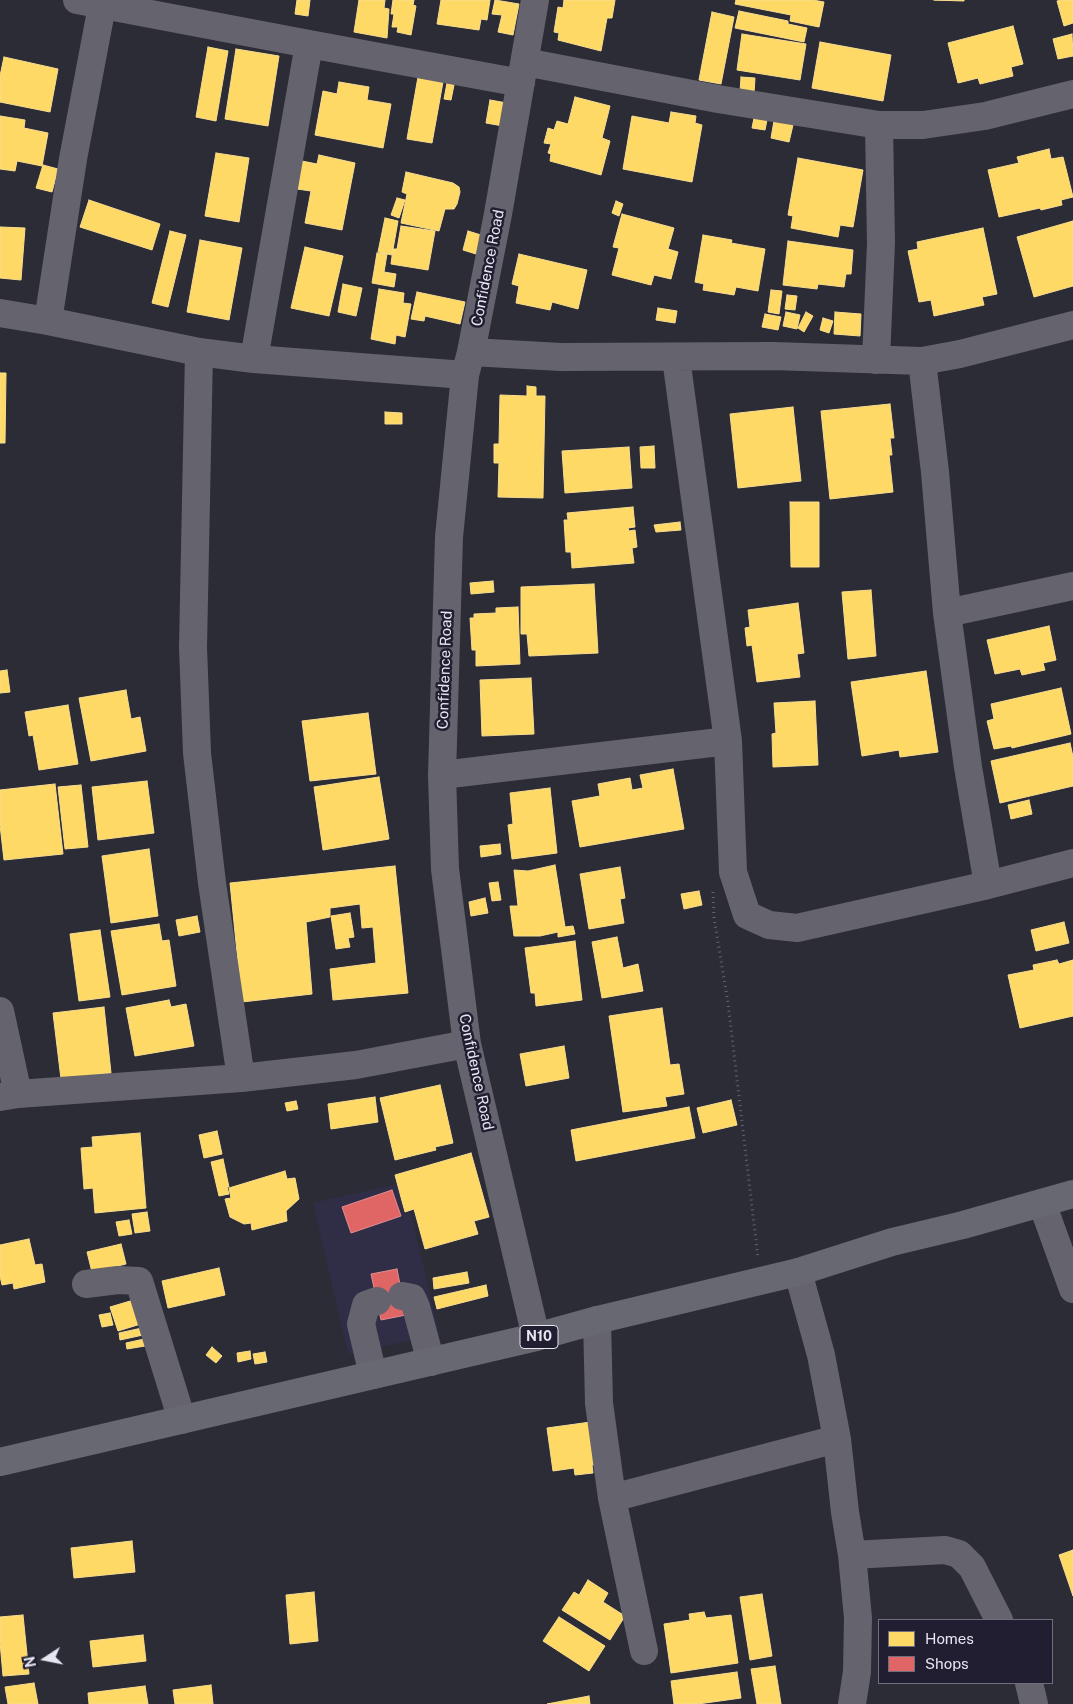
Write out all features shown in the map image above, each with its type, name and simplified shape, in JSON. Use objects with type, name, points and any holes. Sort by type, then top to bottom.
[{"type":"main road","name":"N10","points":[[0,1462],[431,1362],[763,1281],[798,1272],[892,1242],[963,1225],[1073,1194]]},
{"type":"street","name":"Confidence Road","points":[[535,0],[498,214],[468,363],[449,537],[442,775],[445,869],[467,1044],[536,1337]]},
{"type":"street","points":[[48,321],[73,160],[90,3],[309,44],[523,72],[880,125],[923,125],[985,116],[1073,94]]},
{"type":"street","points":[[254,359],[309,44]]},
{"type":"street","points":[[876,360],[881,243],[880,125]]},
{"type":"street","points":[[0,313],[199,352],[254,359],[468,363],[560,357],[676,358],[773,356],[922,361],[960,354],[1073,325]]},
{"type":"street","points":[[199,352],[193,646],[197,753],[212,883],[240,1078]]},
{"type":"street","points":[[676,358],[728,741],[733,872],[747,915],[769,925],[797,928],[1073,864]]},
{"type":"street","points":[[922,361],[935,472],[947,613],[968,767],[988,885]]},
{"type":"street","points":[[947,613],[1073,586]]},
{"type":"street","points":[[442,775],[728,741]]},
{"type":"street","points":[[0,1011],[9,1096],[240,1078],[356,1065],[467,1044]]},
{"type":"street","points":[[1042,1203],[1073,1289]]},
{"type":"street","points":[[798,1272],[821,1356],[837,1438],[852,1556],[858,1618],[857,1672],[852,1704]]},
{"type":"street","points":[[86,1284],[118,1280],[139,1281],[182,1420]]},
{"type":"street","points":[[373,1375],[361,1324],[366,1305],[390,1298],[412,1298],[431,1362]]},
{"type":"street","points":[[597,1320],[599,1403],[612,1498],[644,1651]]},
{"type":"street","points":[[612,1498],[837,1438]]},
{"type":"street","points":[[852,1556],[945,1550],[959,1554],[972,1567],[998,1619]]},
{"type":"street","points":[[1029,1684],[1034,1704]]},
{"type":"path","points":[[733,872],[713,882],[714,918],[728,1003],[756,1244],[763,1281]]},
{"type":"shaded area","points":[[397,1184],[404,1214],[411,1213],[439,1334],[348,1354],[313,1203]]},
{"type":"building: Homes","points":[[297,0],[310,0],[308,16],[295,14]]},
{"type":"building: Homes","points":[[359,0],[385,0],[384,8],[389,9],[387,38],[354,32]]},
{"type":"building: Homes","points":[[393,0],[414,0],[413,5],[416,6],[411,35],[397,32],[398,27],[392,27],[394,14],[391,14]]},
{"type":"building: Homes","points":[[441,0],[490,0],[487,20],[481,19],[479,30],[437,24]]},
{"type":"building: Homes","points":[[495,0],[519,4],[513,35],[498,32],[502,15],[492,14]]},
{"type":"building: Homes","points":[[564,0],[615,0],[612,18],[607,18],[601,51],[558,40],[559,33],[554,32],[558,7],[563,8]]},
{"type":"building: Homes","points":[[736,0],[813,0],[824,2],[819,27],[790,21],[791,15],[735,4]]},
{"type":"building: Homes","points":[[1073,0],[1073,23],[1064,26],[1057,1]]},
{"type":"building: Homes","points":[[739,11],[788,21],[788,24],[807,28],[804,42],[735,28]]},
{"type":"building: Homes","points":[[712,12],[734,17],[721,84],[699,80]]},
{"type":"building: Homes","points":[[1013,26],[1023,64],[1011,67],[1013,76],[980,84],[978,78],[958,83],[948,43]]},
{"type":"building: Homes","points":[[742,34],[806,44],[800,80],[737,70]]},
{"type":"building: Homes","points":[[1072,34],[1073,56],[1058,59],[1053,39]]},
{"type":"building: Homes","points":[[820,42],[891,55],[883,101],[812,88]]},
{"type":"building: Homes","points":[[208,47],[228,51],[216,121],[196,117]]},
{"type":"building: Homes","points":[[236,49],[279,56],[268,126],[225,119]]},
{"type":"building: Homes","points":[[4,57],[58,69],[50,112],[0,102],[0,76]]},
{"type":"building: Homes","points":[[418,77],[443,82],[432,143],[407,139]]},
{"type":"building: Homes","points":[[741,77],[755,78],[754,93],[740,92]]},
{"type":"building: Homes","points":[[339,82],[369,87],[367,100],[391,104],[383,148],[315,135],[323,91],[337,94]]},
{"type":"building: Homes","points":[[447,83],[454,85],[451,100],[444,99]]},
{"type":"building: Homes","points":[[575,97],[610,106],[602,138],[610,141],[601,175],[550,161],[551,154],[548,153],[551,144],[544,143],[548,128],[554,130],[557,121],[568,124]]},
{"type":"building: Homes","points":[[490,100],[507,103],[503,126],[486,123]]},
{"type":"building: Homes","points":[[671,112],[696,116],[695,123],[702,125],[692,182],[623,169],[632,116],[669,123]]},
{"type":"building: Homes","points":[[0,116],[25,120],[24,128],[48,133],[42,166],[17,161],[15,171],[0,169]]},
{"type":"building: Homes","points":[[754,118],[767,120],[765,130],[752,128]]},
{"type":"building: Homes","points":[[774,121],[793,125],[789,142],[771,138]]},
{"type":"building: Homes","points":[[1049,149],[1051,159],[1063,157],[1073,197],[1061,200],[1062,205],[999,217],[988,170],[1019,163],[1017,157]]},
{"type":"building: Homes","points":[[216,153],[249,158],[239,222],[205,216]]},
{"type":"building: Homes","points":[[319,155],[355,163],[342,230],[305,223],[311,191],[297,189],[302,161],[317,164]]},
{"type":"building: Homes","points":[[798,158],[863,170],[853,227],[840,225],[838,237],[791,228],[793,216],[788,215]]},
{"type":"building: Homes","points":[[43,165],[58,169],[52,192],[36,188]]},
{"type":"building: Homes","points":[[406,172],[453,183],[459,187],[460,192],[457,204],[454,209],[445,209],[439,231],[401,223],[407,194],[402,192]]},
{"type":"building: Homes","points":[[397,198],[405,200],[399,218],[391,215]]},
{"type":"building: Homes","points":[[89,200],[160,224],[152,250],[80,227]]},
{"type":"building: Homes","points":[[616,201],[623,204],[619,216],[612,213]]},
{"type":"building: Homes","points":[[622,214],[674,228],[668,249],[678,252],[671,279],[654,275],[651,285],[612,275],[619,248],[613,247]]},
{"type":"building: Homes","points":[[385,218],[398,221],[392,255],[378,252]]},
{"type":"building: Homes","points":[[1073,221],[1073,286],[1034,297],[1017,237]]},
{"type":"building: Homes","points":[[401,226],[435,231],[428,270],[391,264],[393,249],[397,249]]},
{"type":"building: Homes","points":[[0,227],[25,228],[21,280],[0,278]]},
{"type":"building: Homes","points":[[983,228],[997,294],[982,297],[984,305],[934,316],[931,300],[919,302],[908,251],[918,249],[917,242]]},
{"type":"building: Homes","points":[[170,231],[186,235],[168,307],[152,303]]},
{"type":"building: Homes","points":[[468,231],[481,235],[476,254],[463,250]]},
{"type":"building: Homes","points":[[703,235],[732,240],[731,243],[765,249],[758,291],[736,287],[734,295],[703,290],[704,284],[695,282]]},
{"type":"building: Homes","points":[[200,240],[242,248],[229,320],[187,312]]},
{"type":"building: Homes","points":[[788,241],[853,250],[851,274],[846,274],[844,287],[818,284],[817,289],[783,285]]},
{"type":"building: Homes","points":[[305,247],[343,256],[329,316],[291,308]]},
{"type":"building: Homes","points":[[377,253],[387,254],[384,272],[396,274],[394,287],[372,283]]},
{"type":"building: Homes","points":[[519,254],[587,270],[578,309],[552,302],[550,310],[516,303],[519,286],[512,284]]},
{"type":"building: Homes","points":[[343,284],[362,288],[356,316],[338,312]]},
{"type":"building: Homes","points":[[379,289],[404,293],[403,303],[411,304],[405,337],[396,335],[395,344],[371,339]]},
{"type":"building: Homes","points":[[771,290],[782,291],[779,314],[768,312]]},
{"type":"building: Homes","points":[[417,292],[465,302],[460,324],[425,316],[424,321],[411,319]]},
{"type":"building: Homes","points":[[787,295],[797,296],[795,310],[785,309]]},
{"type":"building: Homes","points":[[658,308],[677,311],[675,323],[656,320]]},
{"type":"building: Homes","points":[[786,312],[800,315],[797,329],[783,326]]},
{"type":"building: Homes","points":[[806,312],[813,316],[804,332],[798,328]]},
{"type":"building: Homes","points":[[835,312],[861,314],[860,336],[834,334]]},
{"type":"building: Homes","points":[[765,314],[781,317],[778,330],[762,327]]},
{"type":"building: Homes","points":[[823,318],[833,321],[829,333],[820,330]]},
{"type":"building: Homes","points":[[0,373],[6,373],[5,443],[0,443]]},
{"type":"building: Homes","points":[[527,386],[536,387],[536,396],[545,396],[543,498],[498,497],[499,463],[494,463],[494,444],[499,444],[500,395],[527,396]]},
{"type":"building: Homes","points":[[890,404],[894,438],[890,438],[892,455],[889,455],[893,492],[830,499],[821,411]]},
{"type":"building: Homes","points":[[793,407],[801,481],[738,488],[730,414]]},
{"type":"building: Homes","points":[[385,412],[402,413],[402,424],[385,424]]},
{"type":"building: Homes","points":[[654,446],[655,468],[641,468],[640,447]]},
{"type":"building: Homes","points":[[629,447],[632,488],[565,493],[562,451]]},
{"type":"building: Homes","points":[[790,502],[819,502],[819,567],[791,567]]},
{"type":"building: Homes","points":[[633,507],[635,527],[628,528],[629,531],[635,530],[637,547],[632,548],[634,563],[572,568],[571,552],[566,552],[564,520],[568,520],[567,513]]},
{"type":"building: Homes","points":[[680,522],[681,530],[656,532],[654,525]]},
{"type":"building: Homes","points":[[493,581],[494,592],[471,594],[470,583]]},
{"type":"building: Homes","points":[[594,584],[598,653],[529,656],[527,634],[521,634],[521,587]]},
{"type":"building: Homes","points":[[871,590],[876,656],[848,659],[842,592]]},
{"type":"building: Homes","points":[[798,603],[804,653],[797,654],[800,677],[757,682],[752,645],[747,646],[745,628],[750,627],[748,610]]},
{"type":"building: Homes","points":[[518,607],[520,664],[476,666],[476,650],[472,650],[470,618],[474,618],[474,614],[496,613],[496,608]]},
{"type":"building: Homes","points":[[1049,626],[1056,660],[1043,663],[1045,670],[1022,675],[1020,669],[995,674],[987,640]]},
{"type":"building: Homes","points":[[7,670],[10,692],[0,693],[0,671]]},
{"type":"building: Homes","points":[[926,671],[938,752],[900,757],[899,750],[862,756],[851,682]]},
{"type":"building: Homes","points":[[531,678],[534,734],[482,736],[480,680]]},
{"type":"building: Homes","points":[[1061,688],[1071,734],[1012,748],[1011,746],[994,749],[987,721],[994,719],[991,704]]},
{"type":"building: Homes","points":[[126,690],[131,719],[140,717],[146,751],[91,761],[79,698]]},
{"type":"building: Homes","points":[[815,701],[818,765],[773,767],[772,734],[776,733],[774,703]]},
{"type":"building: Homes","points":[[68,705],[78,764],[39,770],[33,735],[29,736],[25,712]]},
{"type":"building: Homes","points":[[368,713],[376,774],[310,781],[302,721]]},
{"type":"building: Homes","points":[[1070,743],[1073,757],[1073,786],[1000,803],[991,761]]},
{"type":"building: Homes","points":[[673,769],[684,829],[580,847],[572,801],[600,796],[598,784],[630,778],[632,790],[643,788],[640,775]]},
{"type":"building: Homes","points":[[379,777],[389,839],[323,850],[314,787]]},
{"type":"building: Homes","points":[[147,781],[154,833],[98,840],[92,787]]},
{"type":"building: Homes","points":[[55,784],[63,854],[4,860],[0,825],[0,790]]},
{"type":"building: Homes","points":[[81,785],[88,847],[65,849],[58,787]]},
{"type":"building: Homes","points":[[550,788],[557,853],[512,859],[508,825],[513,824],[510,793]]},
{"type":"building: Homes","points":[[1029,800],[1032,814],[1011,819],[1008,805]]},
{"type":"building: Homes","points":[[500,844],[501,854],[481,857],[480,846]]},
{"type":"building: Homes","points":[[149,849],[158,916],[111,923],[102,856]]},
{"type":"building: Homes","points":[[555,865],[565,927],[573,926],[575,934],[558,937],[558,932],[540,936],[514,936],[510,906],[518,906],[514,870],[528,871]]},
{"type":"building: Homes","points":[[395,866],[408,993],[333,1000],[330,969],[376,963],[373,927],[362,928],[360,904],[330,908],[330,917],[306,922],[312,994],[242,1002],[230,883]]},
{"type":"building: Homes","points":[[620,867],[625,898],[620,899],[624,923],[589,929],[580,874]]},
{"type":"building: Homes","points":[[498,882],[501,900],[492,901],[489,883]]},
{"type":"building: Homes","points":[[699,891],[702,905],[684,909],[681,894]]},
{"type":"building: Homes","points":[[485,898],[488,913],[471,916],[469,902]]},
{"type":"building: Homes","points":[[350,913],[354,937],[348,938],[350,947],[336,949],[331,916]]},
{"type":"building: Homes","points":[[197,916],[200,932],[179,936],[176,920]]},
{"type":"building: Homes","points":[[1064,922],[1069,943],[1036,951],[1031,930]]},
{"type":"building: Homes","points":[[159,924],[162,941],[169,940],[176,986],[122,995],[111,931]]},
{"type":"building: Homes","points":[[100,930],[110,997],[79,1001],[70,934]]},
{"type":"building: Homes","points":[[617,937],[623,968],[638,964],[643,991],[602,998],[592,942]]},
{"type":"building: Homes","points":[[575,941],[582,1000],[536,1006],[535,993],[531,993],[525,948]]},
{"type":"building: Homes","points":[[1057,960],[1059,964],[1073,960],[1073,1016],[1020,1028],[1008,975],[1034,970],[1033,965]]},
{"type":"building: Homes","points":[[169,1000],[171,1007],[186,1004],[194,1046],[135,1056],[126,1008]]},
{"type":"building: Homes","points":[[104,1007],[111,1073],[61,1079],[53,1013]]},
{"type":"building: Homes","points":[[662,1008],[670,1065],[679,1064],[684,1094],[665,1097],[667,1106],[623,1112],[609,1016]]},
{"type":"building: Homes","points":[[564,1046],[569,1078],[526,1086],[520,1054]]},
{"type":"building: Homes","points":[[440,1085],[453,1143],[435,1147],[436,1150],[395,1160],[380,1098]]},
{"type":"building: Homes","points":[[375,1097],[378,1122],[331,1129],[328,1104]]},
{"type":"building: Homes","points":[[731,1100],[737,1125],[703,1133],[697,1108]]},
{"type":"building: Homes","points":[[296,1101],[298,1109],[287,1111],[285,1103]]},
{"type":"building: Homes","points":[[689,1107],[695,1138],[576,1161],[571,1130]]},
{"type":"building: Homes","points":[[217,1131],[222,1154],[204,1158],[199,1135]]},
{"type":"building: Homes","points":[[140,1133],[146,1208],[95,1213],[93,1188],[84,1189],[81,1148],[93,1147],[92,1137]]},
{"type":"building: Homes","points":[[471,1153],[489,1217],[474,1221],[478,1234],[425,1249],[414,1209],[405,1212],[395,1175]]},
{"type":"building: Homes","points":[[223,1159],[229,1194],[219,1196],[211,1162]]},
{"type":"building: Homes","points":[[285,1171],[287,1179],[295,1178],[299,1199],[286,1211],[287,1221],[252,1230],[251,1223],[244,1224],[230,1217],[225,1199],[231,1198],[229,1188]]},
{"type":"building: Homes","points":[[147,1212],[150,1231],[135,1233],[132,1214]]},
{"type":"building: Homes","points":[[129,1220],[132,1234],[119,1236],[116,1222]]},
{"type":"building: Homes","points":[[29,1239],[35,1265],[42,1264],[45,1282],[14,1289],[13,1283],[2,1285],[0,1276],[0,1245]]},
{"type":"building: Homes","points":[[121,1244],[126,1264],[92,1272],[87,1252]]},
{"type":"building: Homes","points":[[219,1268],[225,1295],[168,1308],[162,1281]]},
{"type":"building: Homes","points":[[467,1272],[469,1283],[434,1289],[433,1278]]},
{"type":"building: Homes","points":[[486,1285],[488,1296],[437,1309],[434,1297]]},
{"type":"building: Homes","points":[[137,1299],[144,1323],[118,1331],[110,1307]]},
{"type":"building: Homes","points":[[110,1313],[113,1325],[102,1327],[99,1315]]},
{"type":"building: Homes","points":[[142,1328],[143,1335],[120,1340],[119,1333]]},
{"type":"building: Homes","points":[[144,1339],[145,1346],[127,1349],[126,1343]]},
{"type":"building: Homes","points":[[212,1347],[222,1356],[216,1363],[206,1355]]},
{"type":"building: Homes","points":[[250,1351],[251,1359],[238,1362],[237,1353]]},
{"type":"building: Homes","points":[[265,1352],[267,1362],[255,1364],[253,1354]]},
{"type":"building: Homes","points":[[598,1421],[604,1464],[592,1465],[593,1473],[575,1475],[574,1468],[553,1471],[547,1428]]},
{"type":"building: Homes","points":[[132,1541],[135,1572],[74,1578],[71,1548]]},
{"type":"building: Homes","points":[[1073,1550],[1073,1596],[1059,1555]]},
{"type":"building: Homes","points":[[588,1580],[608,1593],[603,1602],[625,1616],[610,1640],[562,1610],[574,1592],[579,1595]]},
{"type":"building: Homes","points":[[314,1592],[318,1641],[290,1644],[286,1595]]},
{"type":"building: Homes","points":[[762,1594],[772,1656],[750,1660],[740,1597]]},
{"type":"building: Homes","points":[[704,1612],[706,1618],[731,1615],[738,1663],[671,1673],[664,1624],[690,1620],[689,1614]]},
{"type":"building: Homes","points":[[23,1615],[29,1674],[3,1676],[0,1617]]},
{"type":"building: Homes","points":[[559,1617],[605,1646],[589,1671],[543,1641]]},
{"type":"building: Homes","points":[[143,1635],[146,1661],[93,1667],[90,1641]]},
{"type":"building: Homes","points":[[775,1666],[781,1704],[757,1704],[751,1669]]},
{"type":"building: Homes","points":[[737,1672],[741,1698],[698,1704],[674,1704],[671,1681]]},
{"type":"building: Homes","points":[[34,1683],[38,1704],[8,1704],[5,1687]]},
{"type":"building: Homes","points":[[211,1685],[213,1704],[175,1704],[173,1690]]},
{"type":"building: Homes","points":[[145,1686],[148,1704],[89,1704],[88,1693]]},
{"type":"building: Homes","points":[[589,1696],[590,1704],[547,1704]]},
{"type":"building: Shops","points":[[392,1190],[401,1216],[351,1233],[342,1207]]},
{"type":"building: Shops","points":[[397,1269],[406,1315],[381,1320],[371,1274]]}]
